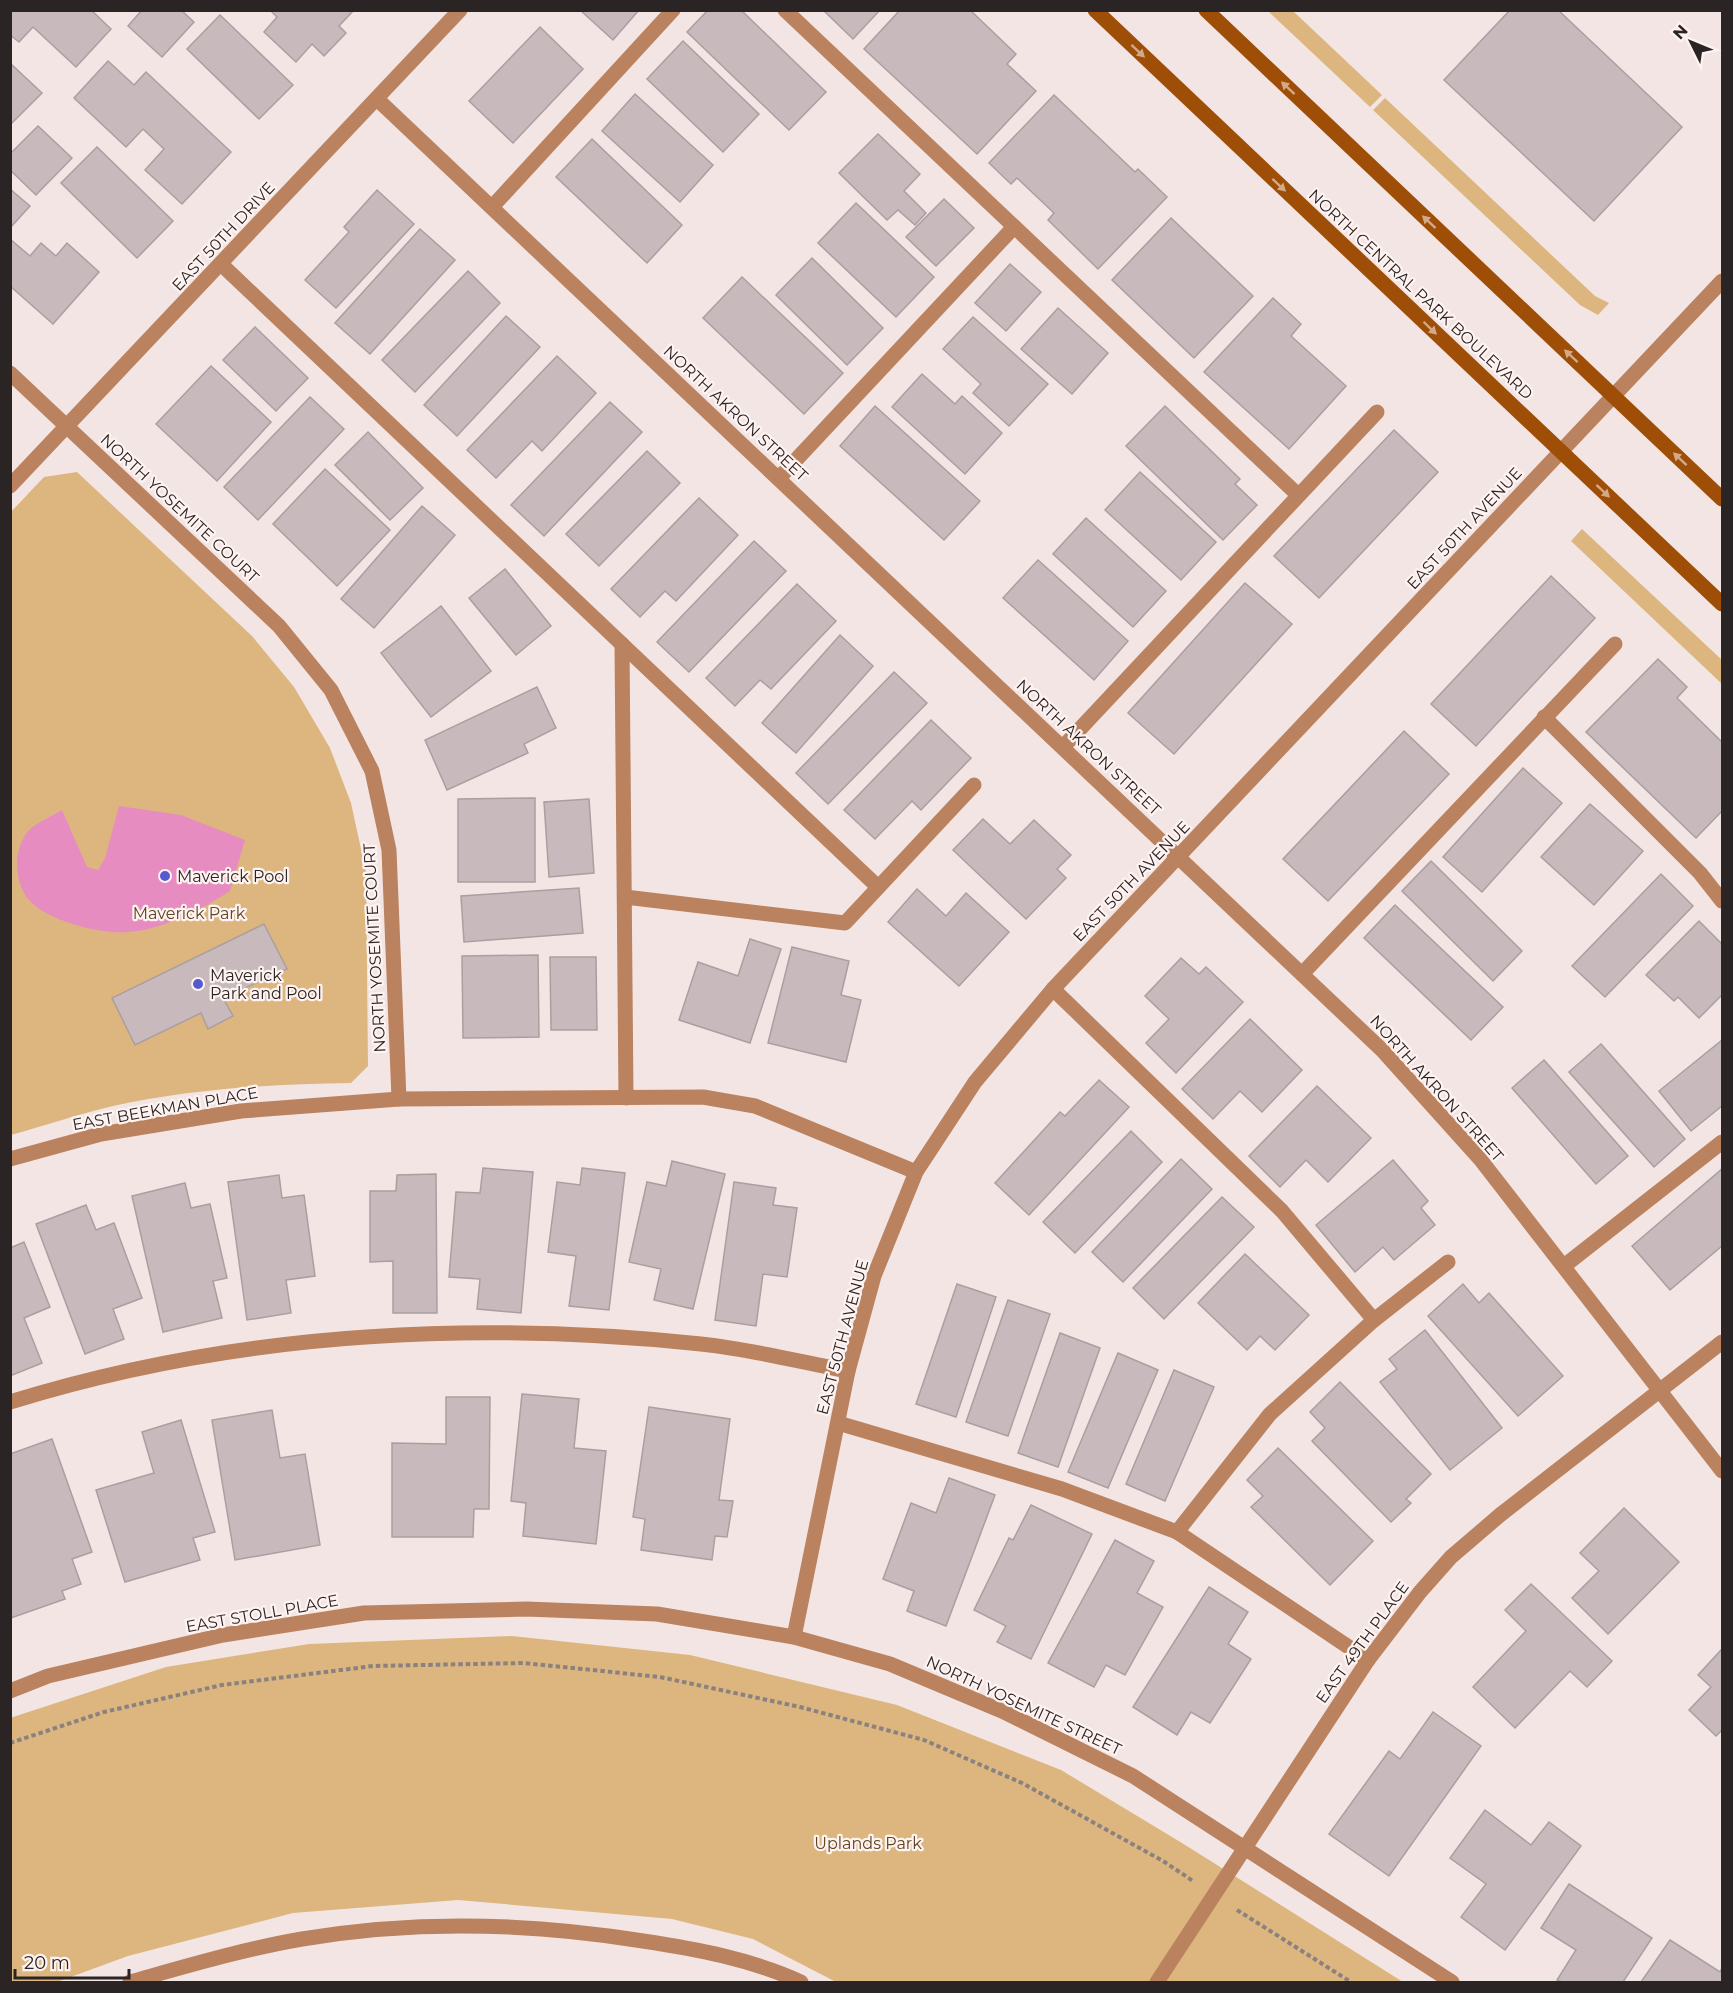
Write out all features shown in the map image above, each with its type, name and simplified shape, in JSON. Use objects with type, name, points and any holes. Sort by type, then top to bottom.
[{"type":"main road","name":"NORTH CENTRAL PARK BOULEVARD","points":[[1095,10],[1722,604]]},
{"type":"main road","points":[[1206,10],[1722,499]]},
{"type":"street","name":"EAST 50TH DRIVE","points":[[10,486],[222,265],[460,10]]},
{"type":"street","points":[[492,207],[673,10]]},
{"type":"street","points":[[785,10],[1298,495]]},
{"type":"street","name":"NORTH AKRON STREET","points":[[377,99],[1382,1050],[1480,1159],[1662,1390],[1722,1471]]},
{"type":"street","points":[[778,478],[1014,227]]},
{"type":"street","points":[[222,265],[878,886]]},
{"type":"street","name":"EAST 50TH AVENUE","points":[[794,1637],[848,1371],[874,1276],[916,1172],[975,1082],[1053,989],[1180,858],[1722,281]]},
{"type":"street","name":"NORTH YOSEMITE COURT","points":[[10,374],[279,626],[331,690],[372,771],[389,850],[399,1099]]},
{"type":"street","points":[[1063,747],[1377,412]]},
{"type":"street","points":[[622,644],[626,1098]]},
{"type":"street","points":[[1302,974],[1615,644]]},
{"type":"street","points":[[1544,717],[1700,873],[1722,901]]},
{"type":"street","points":[[625,897],[845,923],[974,785]]},
{"type":"street","points":[[1053,989],[1282,1211],[1374,1320]]},
{"type":"street","points":[[399,1099],[702,1097],[755,1106],[916,1172]]},
{"type":"street","name":"EAST BEEKMAN PLACE","points":[[10,1159],[101,1134],[241,1111],[399,1099]]},
{"type":"street","points":[[1564,1266],[1722,1142]]},
{"type":"street","points":[[1177,1532],[1270,1414],[1374,1320],[1448,1262]]},
{"type":"street","points":[[10,1402],[200,1355],[378,1335],[533,1333],[703,1344],[848,1371]]},
{"type":"street","name":"EAST 49TH PLACE","points":[[1157,1983],[1368,1660],[1393,1625],[1451,1557],[1500,1515],[1722,1342]]},
{"type":"street","points":[[838,1423],[1062,1489],[1177,1532],[1368,1660]]},
{"type":"street","name":"NORTH YOSEMITE STREET","points":[[526,1609],[657,1614],[794,1637],[890,1664],[1002,1711],[1133,1776],[1245,1851],[1452,1983]]},
{"type":"street","name":"EAST STOLL PLACE","points":[[10,1691],[48,1676],[223,1635],[364,1613],[526,1609]]},
{"type":"street","points":[[130,1983],[216,1957],[303,1939],[388,1929],[456,1927],[586,1932],[658,1943],[744,1962],[801,1983]]},
{"type":"path","points":[[10,1743],[104,1712],[222,1685],[374,1666],[524,1663],[660,1677],[800,1707],[924,1740],[1022,1783],[1163,1861],[1351,1983]]},
{"type":"green space","points":[[1268,11],[1293,11],[1382,95],[1370,107]]},
{"type":"green space","points":[[1385,98],[1595,296],[1609,303],[1598,315],[1580,305],[1373,110]]},
{"type":"green space","name":"Maverick Park","points":[[77,472],[252,636],[294,687],[330,748],[351,803],[366,872],[368,1066],[351,1083],[261,1086],[172,1095],[100,1109],[11,1135],[10,513],[44,477]]},
{"type":"green space","points":[[1582,529],[1722,660],[1722,684],[1571,541]]},
{"type":"green space","name":"Uplands Park","points":[[512,1636],[690,1655],[897,1705],[1061,1770],[1403,1982],[836,1982],[753,1939],[672,1919],[458,1900],[293,1913],[128,1956],[57,1982],[11,1982],[10,1718],[166,1667],[309,1644]]},
{"type":"shaded area","name":"Maverick Pool","points":[[119,806],[181,815],[245,840],[230,891],[182,918],[155,927],[129,932],[91,929],[49,915],[38,908],[24,893],[18,873],[17,859],[22,840],[27,832],[62,810],[87,867],[98,870],[105,858]]},
{"type":"building","points":[[10,10],[91,10],[111,29],[76,67],[33,27],[19,42],[10,35]]},
{"type":"building","points":[[142,10],[181,10],[194,22],[162,57],[128,26]]},
{"type":"building","points":[[270,10],[351,10],[352,12],[339,26],[346,33],[324,56],[312,44],[296,62],[264,32],[277,17]]},
{"type":"building","points":[[580,10],[639,10],[613,40]]},
{"type":"building","points":[[708,10],[741,10],[826,92],[789,130],[687,32]]},
{"type":"building","points":[[823,10],[880,10],[853,39]]},
{"type":"building","points":[[900,10],[970,10],[1016,54],[1007,64],[1036,91],[977,154],[864,49]]},
{"type":"building","points":[[1510,10],[1558,10],[1682,127],[1594,221],[1444,80]]},
{"type":"building","points":[[220,15],[293,85],[259,119],[187,49]]},
{"type":"building","points":[[540,27],[583,69],[513,143],[469,101]]},
{"type":"building","points":[[683,41],[759,114],[723,152],[647,79]]},
{"type":"building","points":[[108,61],[134,85],[146,72],[231,152],[182,204],[145,170],[164,149],[143,129],[126,147],[74,98]]},
{"type":"building","points":[[10,63],[42,93],[10,125]]},
{"type":"building","points":[[635,94],[713,165],[680,202],[602,131]]},
{"type":"building","points":[[1054,95],[1135,172],[1138,169],[1167,197],[1098,269],[1048,220],[1054,213],[1017,178],[1011,184],[989,163]]},
{"type":"building","points":[[38,126],[72,158],[36,195],[10,170],[10,154]]},
{"type":"building","points":[[878,134],[920,174],[904,191],[926,213],[915,225],[898,210],[887,220],[839,173]]},
{"type":"building","points":[[592,139],[682,225],[647,263],[556,177]]},
{"type":"building","points":[[97,147],[173,221],[137,258],[61,183]]},
{"type":"building","points":[[10,189],[30,206],[10,228]]},
{"type":"building","points":[[377,190],[414,224],[336,308],[305,280],[349,232],[344,227]]},
{"type":"building","points":[[944,199],[974,228],[936,266],[906,237]]},
{"type":"building","points":[[856,203],[934,277],[896,317],[818,243]]},
{"type":"building","points":[[1171,218],[1253,296],[1194,358],[1112,280]]},
{"type":"building","points":[[420,229],[455,260],[370,354],[335,323]]},
{"type":"building","points":[[10,239],[30,256],[41,243],[56,256],[67,243],[99,272],[53,324],[10,286]]},
{"type":"building","points":[[812,258],[883,328],[847,365],[776,295]]},
{"type":"building","points":[[1010,264],[1041,292],[1006,331],[975,303]]},
{"type":"building","points":[[468,271],[500,303],[415,392],[382,360]]},
{"type":"building","points":[[742,277],[843,373],[804,414],[703,318]]},
{"type":"building","points":[[1273,298],[1301,324],[1291,336],[1346,386],[1289,449],[1204,372]]},
{"type":"building","points":[[1058,308],[1108,353],[1072,394],[1021,349]]},
{"type":"building","points":[[506,316],[540,347],[457,436],[424,405]]},
{"type":"building","points":[[973,317],[1048,384],[1009,426],[973,393],[981,384],[943,349]]},
{"type":"building","points":[[255,327],[308,378],[276,411],[223,360]]},
{"type":"building","points":[[557,356],[596,393],[542,451],[532,441],[496,478],[467,450]]},
{"type":"building","points":[[211,366],[271,422],[217,481],[156,424]]},
{"type":"building","points":[[922,374],[955,404],[962,396],[1002,433],[965,474],[892,407]]},
{"type":"building","points":[[310,397],[344,429],[258,520],[224,487]]},
{"type":"building","points":[[610,402],[642,432],[544,536],[511,505]]},
{"type":"building","points":[[875,406],[980,501],[944,540],[840,446]]},
{"type":"building","points":[[1165,406],[1240,479],[1235,484],[1257,505],[1223,540],[1126,446]]},
{"type":"building","points":[[1394,430],[1438,472],[1319,598],[1274,556]]},
{"type":"building","points":[[368,432],[423,488],[390,520],[335,465]]},
{"type":"building","points":[[647,451],[680,483],[599,566],[566,534]]},
{"type":"building","points":[[325,469],[390,530],[337,586],[273,524]]},
{"type":"building","points":[[1140,472],[1216,542],[1181,580],[1105,510]]},
{"type":"building","points":[[699,498],[738,535],[676,601],[665,591],[640,617],[611,589]]},
{"type":"building","points":[[422,506],[455,535],[374,628],[341,599]]},
{"type":"building","points":[[1086,518],[1166,591],[1133,627],[1053,554]]},
{"type":"building","points":[[754,541],[786,571],[689,672],[657,642]]},
{"type":"building","points":[[1038,560],[1128,641],[1094,680],[1003,598]]},
{"type":"building","points":[[505,569],[551,626],[516,655],[469,598]]},
{"type":"building","points":[[1551,576],[1595,618],[1476,746],[1431,704]]},
{"type":"building","points":[[1245,583],[1292,624],[1174,754],[1128,713]]},
{"type":"building","points":[[797,584],[836,621],[771,689],[760,680],[735,706],[706,678]]},
{"type":"building","points":[[441,606],[491,671],[431,717],[381,653]]},
{"type":"building","points":[[840,635],[873,666],[796,753],[762,723]]},
{"type":"building","points":[[1658,659],[1687,687],[1677,698],[1722,742],[1722,811],[1696,838],[1586,732]]},
{"type":"building","points":[[894,672],[927,703],[828,804],[796,773]]},
{"type":"building","points":[[537,687],[556,728],[524,744],[528,753],[447,790],[425,740]]},
{"type":"building","points":[[931,720],[971,758],[921,810],[912,801],[875,839],[844,810]]},
{"type":"building","points":[[1404,731],[1449,774],[1328,901],[1283,859]]},
{"type":"building","points":[[1523,768],[1562,803],[1482,892],[1443,857]]},
{"type":"building","points":[[535,798],[535,882],[458,882],[458,799]]},
{"type":"building","points":[[589,799],[594,873],[549,877],[544,802]]},
{"type":"building","points":[[1590,804],[1643,851],[1594,905],[1541,857]]},
{"type":"building","points":[[983,819],[1010,844],[1034,820],[1071,855],[1057,869],[1066,878],[1026,919],[953,850]]},
{"type":"building","points":[[1431,861],[1522,951],[1493,981],[1402,891]]},
{"type":"building","points":[[1661,874],[1693,906],[1605,997],[1572,966]]},
{"type":"building","points":[[579,888],[583,933],[464,942],[461,896]]},
{"type":"building","points":[[917,889],[946,916],[966,893],[1009,932],[959,986],[888,922]]},
{"type":"building","points":[[1395,905],[1503,1007],[1471,1040],[1364,938]]},
{"type":"building","points":[[1699,921],[1722,944],[1722,995],[1699,1018],[1678,997],[1674,1001],[1646,975]]},
{"type":"building","name":"Maverick Park and Pool","points":[[264,924],[287,969],[223,998],[233,1016],[208,1029],[201,1013],[135,1045],[112,998]]},
{"type":"building","points":[[750,939],[781,949],[750,1043],[679,1020],[698,962],[738,976]]},
{"type":"building","points":[[792,947],[849,961],[841,995],[861,1000],[846,1062],[768,1043]]},
{"type":"building","points":[[538,955],[539,1037],[463,1038],[462,956]]},
{"type":"building","points":[[550,957],[596,957],[597,1030],[551,1030]]},
{"type":"building","points":[[1181,958],[1199,974],[1206,967],[1243,1002],[1176,1073],[1146,1043],[1169,1019],[1145,996]]},
{"type":"building","points":[[1250,1019],[1302,1070],[1262,1112],[1240,1091],[1213,1119],[1182,1089]]},
{"type":"building","points":[[1722,1040],[1722,1106],[1691,1131],[1659,1091]]},
{"type":"building","points":[[1601,1044],[1685,1139],[1654,1167],[1569,1072]]},
{"type":"building","points":[[1544,1060],[1628,1156],[1596,1184],[1512,1088]]},
{"type":"building","points":[[1099,1080],[1129,1107],[1029,1215],[995,1183],[1060,1112],[1065,1116]]},
{"type":"building","points":[[1317,1086],[1371,1138],[1328,1182],[1306,1160],[1280,1187],[1249,1156]]},
{"type":"building","points":[[1131,1131],[1162,1162],[1075,1253],[1043,1222]]},
{"type":"building","points":[[1181,1159],[1212,1189],[1123,1282],[1092,1252]]},
{"type":"building","points":[[1393,1160],[1428,1201],[1421,1208],[1435,1225],[1394,1260],[1383,1247],[1355,1272],[1316,1225]]},
{"type":"building","points":[[672,1161],[725,1174],[693,1309],[654,1300],[661,1269],[629,1262],[647,1182],[666,1186]]},
{"type":"building","points":[[483,1168],[533,1172],[521,1313],[477,1309],[480,1279],[449,1277],[456,1192],[480,1193]]},
{"type":"building","points":[[582,1168],[625,1173],[609,1310],[569,1306],[576,1256],[548,1252],[557,1182],[580,1185]]},
{"type":"building","points":[[1722,1169],[1722,1246],[1670,1290],[1632,1246]]},
{"type":"building","points":[[436,1174],[437,1313],[393,1313],[393,1261],[370,1262],[370,1191],[396,1191],[397,1175]]},
{"type":"building","points":[[279,1175],[282,1198],[304,1195],[315,1276],[286,1280],[291,1313],[247,1320],[228,1182]]},
{"type":"building","points":[[734,1182],[776,1188],[773,1205],[797,1208],[787,1277],[763,1274],[756,1326],[715,1320]]},
{"type":"building","points":[[185,1183],[191,1208],[210,1204],[227,1278],[213,1281],[222,1318],[163,1332],[132,1196]]},
{"type":"building","points":[[1222,1197],[1254,1227],[1164,1319],[1133,1288]]},
{"type":"building","points":[[86,1205],[96,1230],[114,1223],[142,1298],[113,1309],[124,1339],[85,1354],[36,1224]]},
{"type":"building","points":[[24,1242],[50,1307],[24,1318],[42,1363],[10,1376],[10,1248]]},
{"type":"building","points":[[1245,1254],[1309,1315],[1275,1350],[1260,1336],[1247,1350],[1198,1303]]},
{"type":"building","points":[[957,1284],[996,1297],[956,1417],[916,1404]]},
{"type":"building","points":[[1463,1284],[1479,1303],[1489,1293],[1563,1376],[1518,1416],[1428,1316]]},
{"type":"building","points":[[1008,1300],[1050,1314],[1008,1436],[966,1422]]},
{"type":"building","points":[[1425,1330],[1502,1428],[1450,1470],[1380,1382],[1397,1369],[1389,1359]]},
{"type":"building","points":[[1060,1333],[1100,1348],[1058,1467],[1018,1453]]},
{"type":"building","points":[[1118,1353],[1158,1370],[1108,1488],[1068,1472]]},
{"type":"building","points":[[1174,1370],[1214,1387],[1165,1501],[1126,1484]]},
{"type":"building","points":[[1340,1382],[1431,1474],[1406,1499],[1411,1503],[1391,1522],[1312,1441],[1325,1428],[1310,1412]]},
{"type":"building","points":[[522,1394],[579,1399],[574,1448],[606,1451],[596,1544],[523,1536],[526,1503],[511,1501]]},
{"type":"building","points":[[446,1397],[490,1397],[489,1509],[474,1509],[473,1537],[392,1537],[392,1443],[446,1444]]},
{"type":"building","points":[[649,1407],[730,1419],[719,1500],[733,1501],[727,1537],[715,1536],[712,1560],[641,1550],[645,1519],[633,1517]]},
{"type":"building","points":[[272,1410],[280,1458],[305,1454],[320,1545],[235,1560],[212,1420]]},
{"type":"building","points":[[181,1420],[215,1532],[193,1538],[200,1560],[125,1582],[96,1490],[154,1473],[142,1432]]},
{"type":"building","points":[[52,1439],[92,1552],[72,1559],[81,1584],[62,1591],[65,1599],[11,1618],[10,1454]]},
{"type":"building","points":[[1278,1448],[1373,1541],[1330,1585],[1251,1507],[1263,1496],[1247,1480]]},
{"type":"building","points":[[949,1478],[995,1495],[946,1626],[907,1611],[914,1591],[883,1579],[911,1503],[936,1513]]},
{"type":"building","points":[[1031,1505],[1092,1534],[1031,1659],[997,1642],[1006,1626],[974,1610],[1009,1538],[1013,1540]]},
{"type":"building","points":[[1624,1508],[1679,1562],[1608,1634],[1572,1598],[1599,1571],[1580,1553]]},
{"type":"building","points":[[1115,1540],[1154,1561],[1137,1593],[1163,1607],[1125,1675],[1106,1665],[1094,1687],[1048,1663]]},
{"type":"building","points":[[1531,1584],[1612,1661],[1587,1687],[1570,1671],[1515,1728],[1473,1687],[1526,1631],[1505,1610]]},
{"type":"building","points":[[1209,1587],[1248,1612],[1228,1644],[1251,1659],[1210,1723],[1191,1712],[1177,1735],[1133,1707]]},
{"type":"building","points":[[1722,1649],[1722,1730],[1716,1736],[1689,1710],[1711,1687],[1698,1675]]},
{"type":"building","points":[[1433,1712],[1481,1746],[1389,1876],[1329,1834],[1389,1751],[1400,1759]]},
{"type":"building","points":[[1485,1810],[1531,1845],[1549,1822],[1581,1846],[1505,1950],[1461,1917],[1486,1884],[1450,1858]]},
{"type":"building","points":[[1569,1884],[1652,1938],[1623,1982],[1562,1982],[1557,1980],[1576,1950],[1541,1928]]},
{"type":"building","points":[[1670,1940],[1720,1972],[1722,1968],[1722,1982],[1641,1982]]},
{"type":"place","name":"Maverick Pool","points":[[165,876]]},
{"type":"place","name":"Maverick Park and Pool","points":[[198,984]]}]
